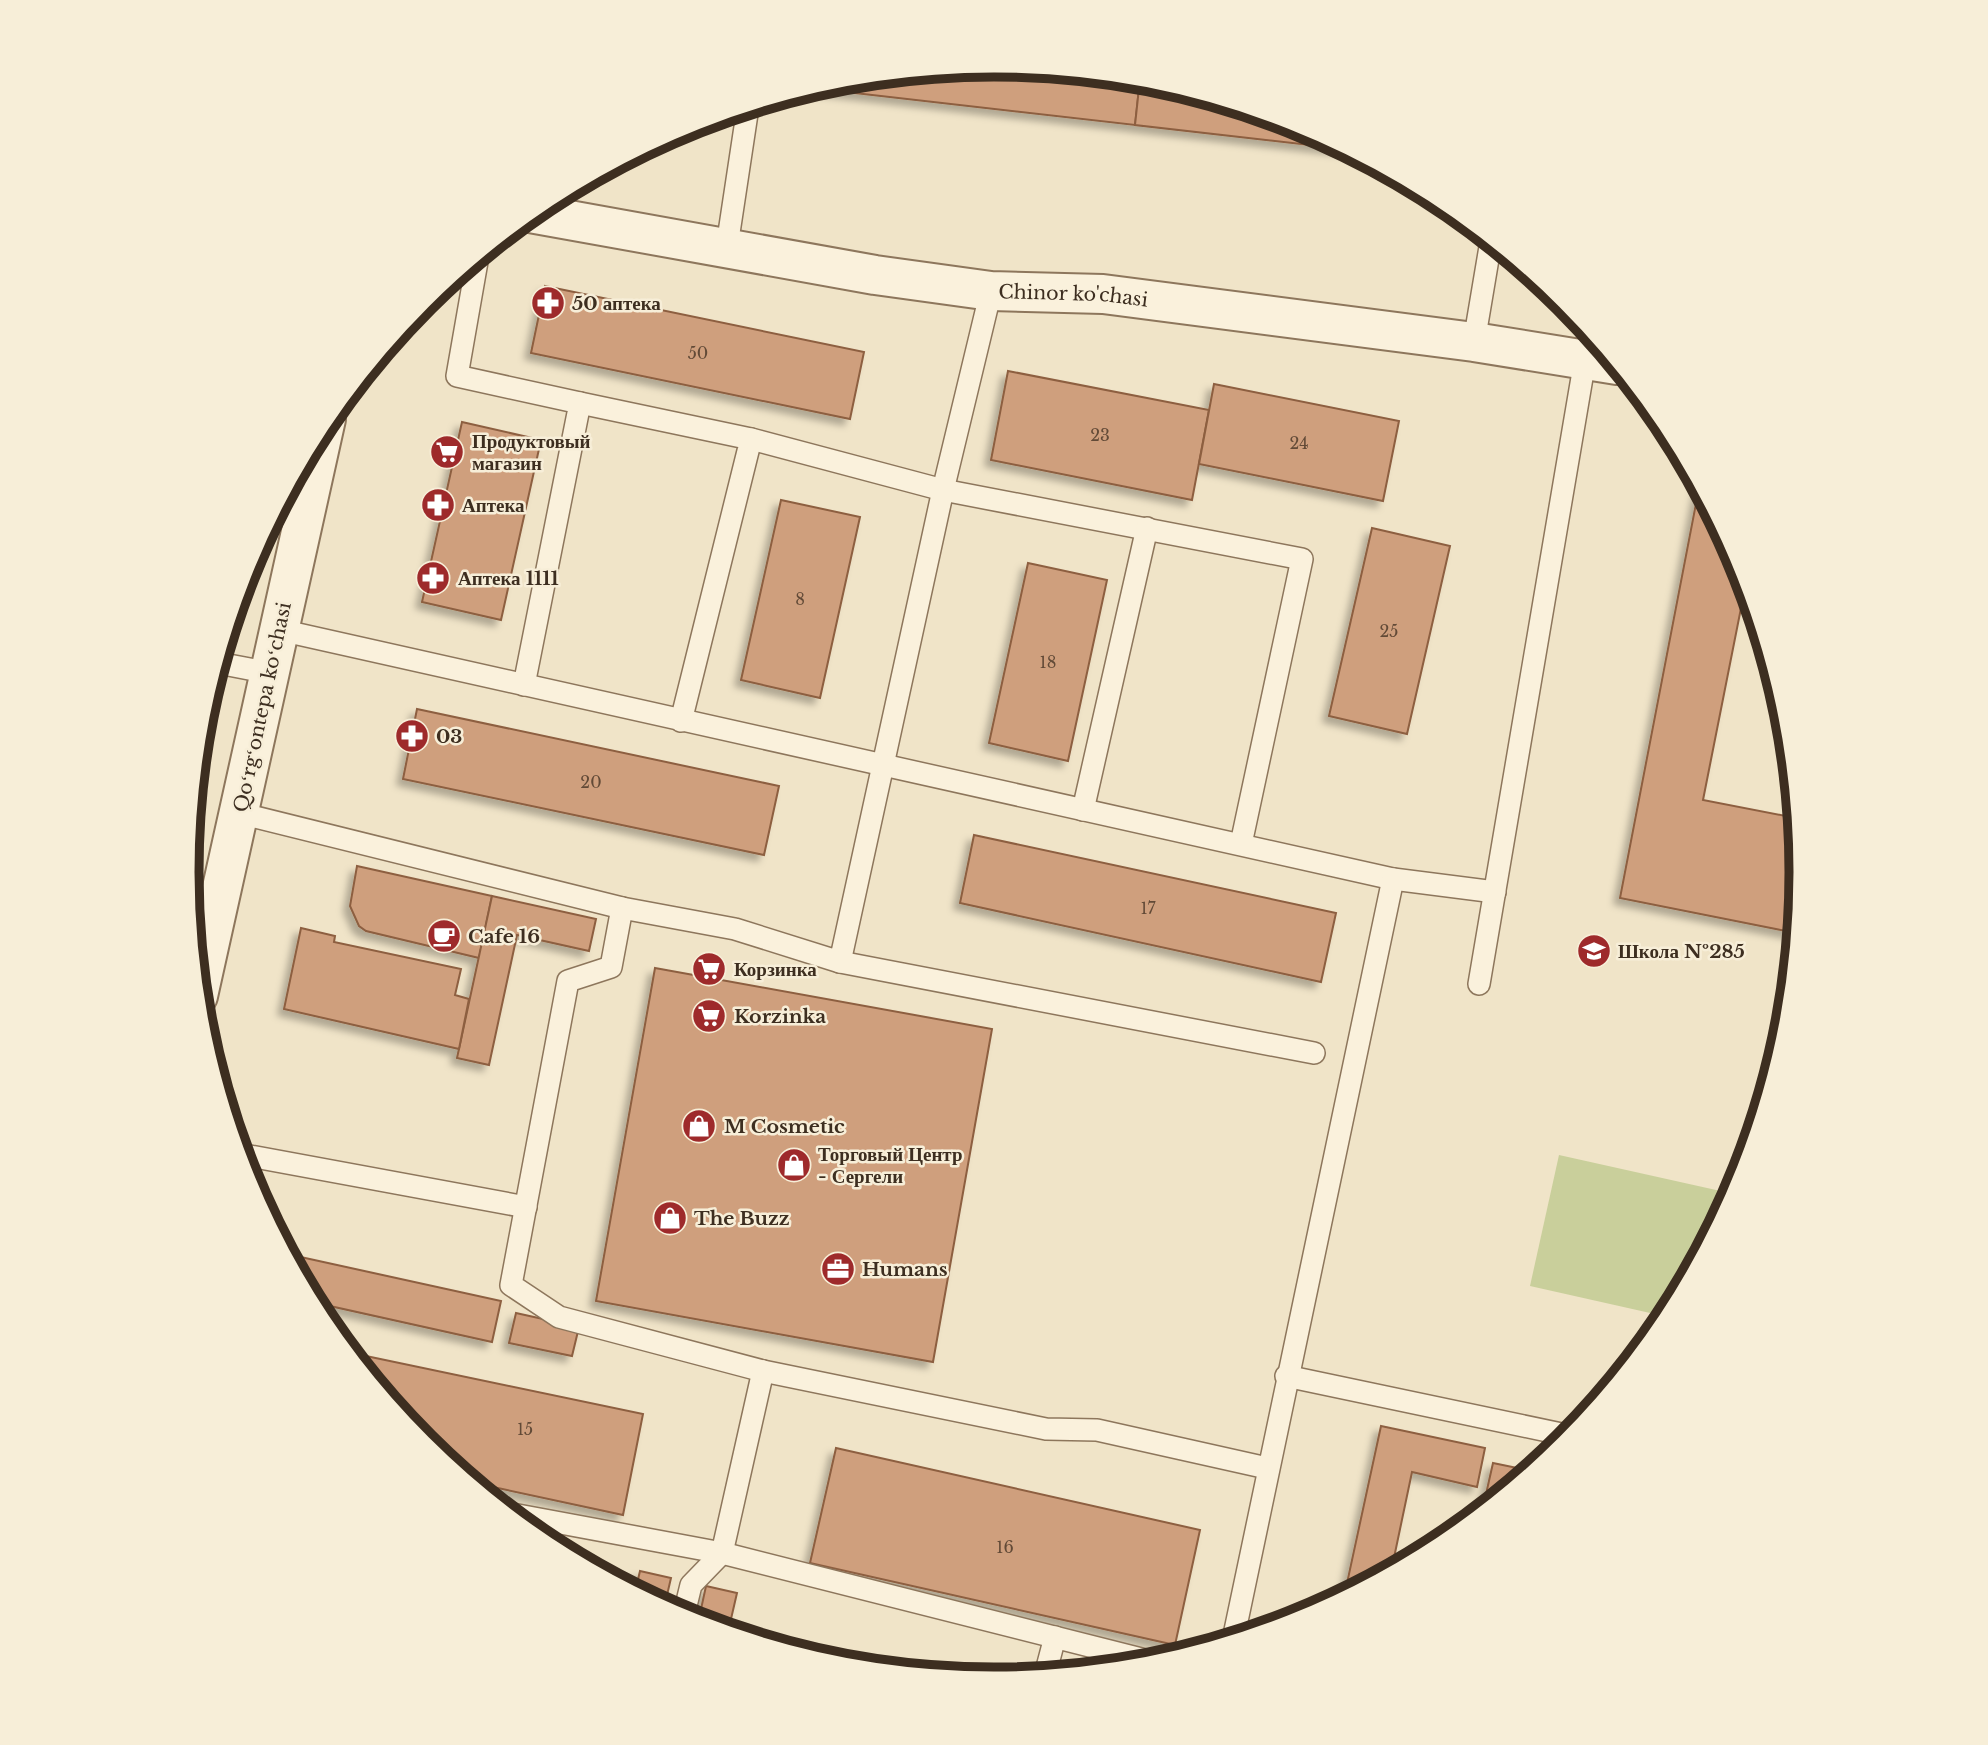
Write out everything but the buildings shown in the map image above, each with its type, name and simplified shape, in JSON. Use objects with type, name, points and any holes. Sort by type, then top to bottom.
[{"type":"street","name":"Chinor ko'chasi","points":[[546,216],[727,246],[875,275],[991,290],[1103,295],[1474,342],[1601,362]]},
{"type":"street","name":"Qoʻrgʻontepa koʻchasi","points":[[204,968],[318,454]]},
{"type":"lane","points":[[727,246],[747,116]]},
{"type":"lane","points":[[1474,342],[1489,250]]},
{"type":"lane","points":[[476,269],[457,376],[751,439],[943,490],[1302,559],[1241,844]]},
{"type":"lane","points":[[840,962],[943,490],[991,290]]},
{"type":"lane","points":[[1479,984],[1601,362]]},
{"type":"lane","points":[[524,685],[580,403]]},
{"type":"lane","points":[[681,721],[751,439]]},
{"type":"lane","points":[[1083,810],[1147,528]]},
{"type":"lane","points":[[279,630],[1393,879],[1495,892]]},
{"type":"lane","points":[[227,665],[270,673]]},
{"type":"lane","points":[[239,813],[622,908],[734,929],[840,962],[1314,1052]]},
{"type":"lane","points":[[1235,1631],[1286,1376],[1393,879]]},
{"type":"lane","points":[[622,908],[611,967],[568,981],[511,1285],[559,1317],[763,1371],[1046,1429],[1097,1430],[1268,1468]]},
{"type":"lane","points":[[251,1155],[526,1207]]},
{"type":"lane","points":[[686,1605],[691,1585],[722,1553],[763,1371]]},
{"type":"lane","points":[[1286,1376],[1559,1433]]},
{"type":"lane","points":[[528,1517],[722,1553],[1130,1656]]},
{"type":"lane","points":[[1047,1666],[1055,1636]]},
{"type":"green space","points":[[1559,1155],[1722,1191],[1683,1270],[1655,1314],[1530,1286]]},
{"type":"place","name":"50 аптека","points":[[548,303]]},
{"type":"place","name":"Продуктовый магазин","points":[[447,452]]},
{"type":"place","name":"Аптека","points":[[438,505]]},
{"type":"place","name":"Аптека 1111","points":[[433,578]]},
{"type":"place","name":"03","points":[[412,736]]},
{"type":"place","name":"Cafe 16","points":[[444,936]]},
{"type":"place","name":"Школа №285","points":[[1594,951]]},
{"type":"place","name":"Корзинка","points":[[709,969]]},
{"type":"place","name":"Korzinka","points":[[709,1016]]},
{"type":"place","name":"M Cosmetic","points":[[699,1126]]},
{"type":"place","name":"Торговый Центр - Сергели","points":[[794,1165]]},
{"type":"place","name":"The Buzz","points":[[670,1218]]},
{"type":"place","name":"Humans","points":[[838,1269]]}]
